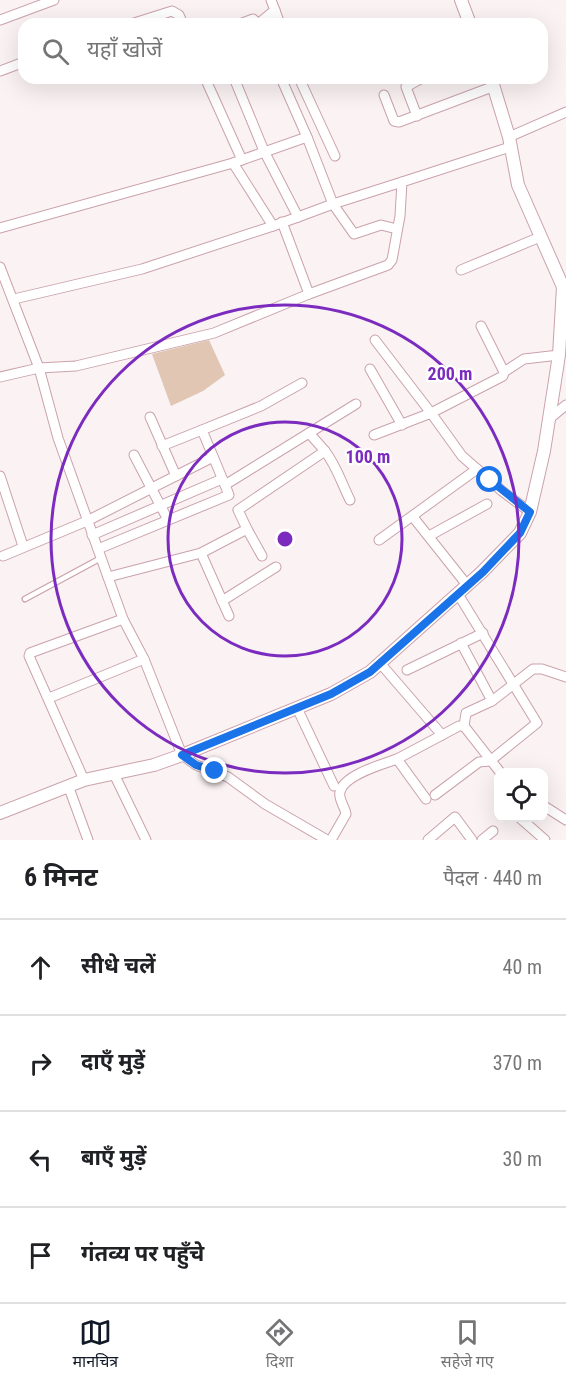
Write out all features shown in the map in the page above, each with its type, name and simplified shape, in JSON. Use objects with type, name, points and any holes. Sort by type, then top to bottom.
[{"type":"street","points":[[21,0],[25,11]]},
{"type":"street","points":[[0,20],[54,0]]},
{"type":"street","points":[[272,0],[278,18]]},
{"type":"street","points":[[461,0],[468,18]]},
{"type":"street","points":[[265,18],[275,10]]},
{"type":"street","points":[[149,18],[172,11],[180,18]]},
{"type":"street","points":[[0,71],[18,65]]},
{"type":"street","points":[[207,84],[238,161],[278,224],[309,294]]},
{"type":"street","points":[[236,84],[264,151],[298,217]]},
{"type":"street","points":[[284,84],[333,204],[354,234],[381,225],[397,229]]},
{"type":"street","points":[[302,84],[335,156]]},
{"type":"street","points":[[411,84],[406,87],[417,116]]},
{"type":"street","points":[[384,95],[397,123],[487,84]]},
{"type":"street","points":[[0,813],[69,788],[84,780],[182,755],[331,694],[380,663],[520,533],[530,512],[549,419],[559,355],[564,285],[518,185],[509,142],[492,84]]},
{"type":"street","points":[[14,299],[142,269],[402,182],[509,142],[566,112]]},
{"type":"street","points":[[0,228],[238,161],[307,137]]},
{"type":"street","points":[[0,377],[39,368],[76,366],[214,333],[388,265],[392,260],[402,182]]},
{"type":"street","points":[[460,270],[540,237]]},
{"type":"street","points":[[0,267],[39,368],[58,438],[123,619],[144,659],[182,755],[196,765],[228,777],[265,804],[329,840],[346,814],[339,795],[342,787],[365,771],[397,759],[464,726]]},
{"type":"street","points":[[481,326],[504,372]]},
{"type":"street","points":[[375,340],[462,456],[530,512]]},
{"type":"street","points":[[374,435],[431,413],[503,376],[504,372],[524,359],[559,355]]},
{"type":"street","points":[[370,369],[402,425]]},
{"type":"street","points":[[162,446],[261,406],[302,383]]},
{"type":"street","points":[[93,536],[161,506],[224,482],[356,404]]},
{"type":"street","points":[[549,419],[566,405]]},
{"type":"street","points":[[150,417],[176,476]]},
{"type":"street","points":[[202,430],[229,495],[262,556]]},
{"type":"street","points":[[309,433],[326,451],[338,469],[338,476],[350,500]]},
{"type":"street","points":[[238,510],[326,451]]},
{"type":"street","points":[[134,455],[149,488],[168,520]]},
{"type":"street","points":[[3,556],[87,521],[213,457]]},
{"type":"street","points":[[379,540],[477,469]]},
{"type":"street","points":[[0,476],[23,546]]},
{"type":"street","points":[[100,553],[168,520],[229,495]]},
{"type":"street","points":[[429,536],[487,504]]},
{"type":"street","points":[[397,759],[431,797],[479,762],[490,761],[537,723],[483,633],[462,589],[429,536],[412,517]]},
{"type":"street","points":[[108,577],[201,552],[247,529]]},
{"type":"street","points":[[201,552],[229,616]]},
{"type":"street","points":[[222,601],[276,567]]},
{"type":"street","points":[[84,780],[49,698],[29,660],[30,653],[123,619]]},
{"type":"street","points":[[407,670],[483,633]]},
{"type":"street","points":[[461,643],[492,701]]},
{"type":"street","points":[[49,698],[144,659]]},
{"type":"street","points":[[380,663],[442,735]]},
{"type":"street","points":[[496,768],[464,726],[466,713],[492,701],[514,683],[538,668],[566,677]]},
{"type":"street","points":[[297,708],[334,786]]},
{"type":"street","points":[[114,774],[146,840]]},
{"type":"street","points":[[69,788],[87,840]]},
{"type":"street","points":[[548,809],[566,820]]},
{"type":"street","points":[[428,840],[455,817],[472,840]]},
{"type":"street","points":[[524,822],[544,840]]},
{"type":"street","points":[[482,840],[493,831]]},
{"type":"lane","points":[[25,599],[100,553]]},
{"type":"shaded area","points":[[209,340],[225,375],[203,391],[171,406],[152,354]]},
{"type":"route","points":[[215,771],[196,765],[182,755],[331,694],[370,672],[483,572],[520,533],[530,512],[490,480]]}]
